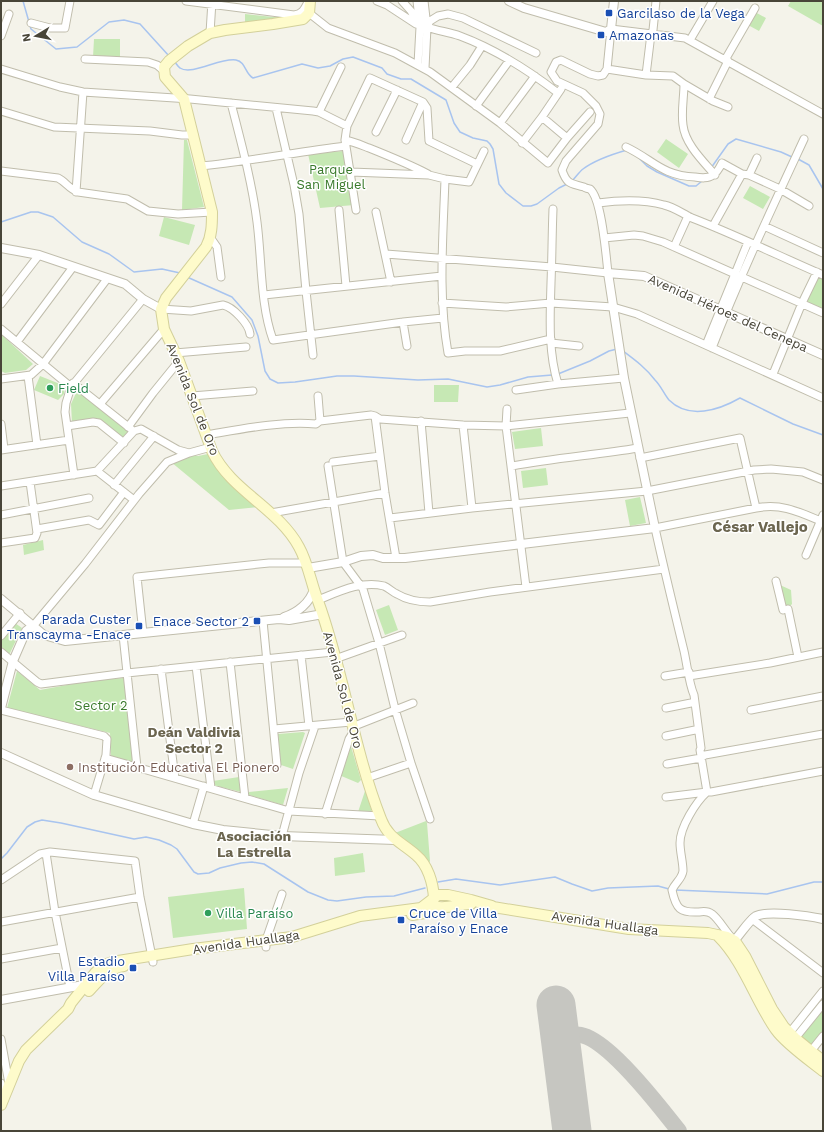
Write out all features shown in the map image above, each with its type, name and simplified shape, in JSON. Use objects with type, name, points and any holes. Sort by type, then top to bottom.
[{"type":"main road","points":[[161,309],[166,298],[200,256],[208,243],[212,226],[212,212],[184,99],[167,80],[164,74],[164,68],[188,46],[210,33],[294,22],[303,19],[309,13],[310,1]]},
{"type":"main road","name":"Avenida Sol de Oro","points":[[161,309],[164,328],[177,357],[206,435],[218,461],[228,475],[271,513],[294,538],[307,565],[314,589],[324,614],[352,727],[380,816],[389,834],[417,856],[422,862],[430,877],[437,899]]},
{"type":"main road","name":"Avenida Huallaga","points":[[2,1101],[6,1078],[26,1050],[68,1009],[74,1006],[91,984],[95,973],[104,965],[152,959],[193,948],[266,943],[304,934],[360,916],[421,908],[437,899],[466,904],[492,906],[623,928],[708,933],[718,936]]},
{"type":"main road","points":[[718,936],[731,944],[745,956],[772,1009],[790,1039],[823,1071]]},
{"type":"main road","points":[[790,1039],[811,1051],[823,1061]]},
{"type":"street","points":[[30,23],[50,28],[65,28],[70,1]]},
{"type":"street","points":[[186,1],[212,3],[294,15],[303,12],[310,1]]},
{"type":"street","points":[[377,1],[387,5],[423,27],[459,35],[482,46],[559,91],[542,117],[522,142]]},
{"type":"street","points":[[402,1],[423,27]]},
{"type":"street","points":[[417,1],[423,27],[418,64]]},
{"type":"street","points":[[424,1],[423,27],[425,68]]},
{"type":"street","points":[[614,1],[607,70],[602,75],[598,76],[590,74],[561,60],[556,62],[551,72],[557,81],[583,93],[596,106],[600,114],[598,124],[566,161],[562,170],[565,179],[572,184],[590,189],[597,200],[630,413],[671,601],[694,695],[701,748],[700,754]]},
{"type":"street","points":[[646,75],[651,34],[654,30],[656,1]]},
{"type":"street","points":[[693,42],[712,1]]},
{"type":"street","points":[[511,2],[524,8],[603,32],[611,29],[685,38],[823,114]]},
{"type":"street","points":[[210,33],[212,3]]},
{"type":"street","points":[[709,99],[727,60],[755,8]]},
{"type":"street","points":[[309,13],[328,28],[395,53],[425,68],[500,123],[548,163],[567,138],[590,112]]},
{"type":"street","points":[[1,36],[9,14]]},
{"type":"street","points":[[423,27],[438,16],[448,14],[463,18],[536,53]]},
{"type":"street","points":[[452,87],[470,65],[482,46]]},
{"type":"street","points":[[85,59],[148,62],[164,68]]},
{"type":"street","points":[[476,106],[509,61]]},
{"type":"street","points":[[319,112],[341,66]]},
{"type":"street","points":[[1,69],[60,87],[83,92],[184,99],[319,112],[347,126]]},
{"type":"street","points":[[607,70],[646,75],[673,76],[709,99],[728,107]]},
{"type":"street","points":[[500,123],[535,76]]},
{"type":"street","points":[[356,210],[351,172],[345,143],[347,126],[370,78],[423,102],[427,108],[429,141],[477,164]]},
{"type":"street","points":[[684,84],[683,125],[686,137],[702,161],[713,173]]},
{"type":"street","points":[[376,132],[396,90]]},
{"type":"street","points":[[76,192],[79,128],[83,92]]},
{"type":"street","points":[[406,140],[423,102]]},
{"type":"street","points":[[231,103],[246,161],[257,222],[267,318],[273,340],[443,318]]},
{"type":"street","points":[[276,108],[299,214],[313,355]]},
{"type":"street","points":[[1,111],[54,127],[194,135]]},
{"type":"street","points":[[542,117],[567,138]]},
{"type":"street","points":[[201,166],[246,161],[351,141],[385,154],[429,175]]},
{"type":"street","points":[[709,346],[752,243],[764,226],[803,141]]},
{"type":"street","points":[[626,147],[634,150],[658,167],[671,173],[692,177],[706,178],[722,163],[780,189],[809,206]]},
{"type":"street","points":[[351,172],[429,175],[469,182],[484,150]]},
{"type":"street","points":[[713,226],[758,158]]},
{"type":"street","points":[[1,171],[58,178],[63,180],[72,190],[76,192],[127,199],[148,211],[178,214],[212,212]]},
{"type":"street","points":[[445,179],[442,303],[448,354],[465,351],[500,351],[551,341],[579,346]]},
{"type":"street","points":[[597,200],[644,201],[665,205],[820,274],[802,303],[773,374]]},
{"type":"street","points":[[553,209],[551,341],[552,362],[558,384]]},
{"type":"street","points":[[338,210],[346,286]]},
{"type":"street","points":[[376,212],[391,282]]},
{"type":"street","points":[[674,247],[688,216]]},
{"type":"street","points":[[764,226],[823,253]]},
{"type":"street","points":[[604,238],[634,235],[643,236],[674,247],[823,312]]},
{"type":"street","points":[[210,237],[217,247],[221,276]]},
{"type":"street","points":[[2,249],[39,255],[107,279],[126,284],[143,298],[161,309],[191,311],[223,305],[227,306],[234,311],[249,328],[250,334]]},
{"type":"street","points":[[386,254],[442,257],[608,273]]},
{"type":"street","points":[[1,304],[39,255]]},
{"type":"street","points":[[17,342],[73,266]]},
{"type":"street","name":"Avenida Héroes del Cenepa","points":[[608,273],[644,276],[823,355]]},
{"type":"street","points":[[264,295],[442,276]]},
{"type":"street","points":[[1,379],[28,376],[36,372],[107,279]]},
{"type":"street","points":[[74,475],[65,412],[66,403],[72,385],[143,298]]},
{"type":"street","points":[[442,303],[506,307],[551,303],[613,307],[637,314],[773,374],[823,398]]},
{"type":"street","points":[[403,322],[407,346]]},
{"type":"street","points":[[100,404],[164,328]]},
{"type":"street","points":[[1,329],[43,364],[100,404],[131,429],[141,429],[178,450],[189,453]]},
{"type":"street","points":[[1,486],[97,471],[124,443],[153,393],[177,357],[246,347]]},
{"type":"street","points":[[516,390],[623,374]]},
{"type":"street","points":[[28,376],[37,445]]},
{"type":"street","points":[[192,396],[253,391]]},
{"type":"street","points":[[318,396],[320,422]]},
{"type":"street","points":[[507,409],[506,426],[526,587]]},
{"type":"street","points":[[206,435],[290,423],[316,424],[320,422],[371,415],[380,419],[463,425],[506,426],[630,413]]},
{"type":"street","points":[[376,416],[385,493],[396,558]]},
{"type":"street","points":[[420,421],[429,513]]},
{"type":"street","points":[[67,426],[93,422],[99,423],[124,443]]},
{"type":"street","points":[[1,424],[3,450],[69,440]]},
{"type":"street","points":[[463,425],[472,508]]},
{"type":"street","points":[[114,485],[154,436]]},
{"type":"street","points":[[640,458],[738,438],[741,440],[756,508]]},
{"type":"street","points":[[94,795],[105,758],[108,743],[107,739],[104,736],[1,709],[13,661],[26,631],[34,625],[85,564],[134,500],[167,462],[189,453],[211,447]]},
{"type":"street","points":[[512,466],[550,459],[593,455],[638,448]]},
{"type":"street","points":[[380,456],[330,464],[333,502],[343,562],[364,589],[395,710],[430,819]]},
{"type":"street","points":[[390,518],[516,503],[647,491],[748,470],[771,469],[803,472],[823,480]]},
{"type":"street","points":[[97,471],[134,500]]},
{"type":"street","points":[[1,543],[35,538],[37,529],[30,482]]},
{"type":"street","points":[[37,529],[89,520],[99,526],[124,492]]},
{"type":"street","points":[[271,513],[385,493]]},
{"type":"street","points":[[1,515],[89,498]]},
{"type":"street","points":[[143,633],[138,577],[269,563],[307,565],[343,562],[361,556],[373,555],[383,558],[405,558],[655,528],[772,506],[784,507],[822,519],[806,555]]},
{"type":"street","points":[[318,600],[361,585],[385,586],[397,594],[421,602],[430,602],[526,587],[664,569]]},
{"type":"street","points":[[776,581],[786,609],[798,657]]},
{"type":"street","points":[[279,619],[292,614],[299,609],[310,598],[314,589]]},
{"type":"street","points":[[1,599],[20,613],[44,635],[60,640],[77,640],[279,619],[293,619],[324,614]]},
{"type":"street","points":[[1,636],[20,613]]},
{"type":"street","points":[[263,621],[277,765]]},
{"type":"street","points":[[123,635],[137,767]]},
{"type":"street","points":[[1,652],[41,684],[266,658],[301,655],[334,655],[402,635]]},
{"type":"street","points":[[665,676],[689,674],[823,652]]},
{"type":"street","points":[[282,836],[312,726],[301,655]]},
{"type":"street","points":[[230,662],[245,798]]},
{"type":"street","points":[[193,824],[208,787],[196,666]]},
{"type":"street","points":[[161,669],[175,778]]},
{"type":"street","points":[[692,690],[690,696],[691,703],[698,749],[707,792]]},
{"type":"street","points":[[751,710],[823,696]]},
{"type":"street","points":[[274,729],[312,726],[352,727],[413,703]]},
{"type":"street","points":[[666,708],[691,703]]},
{"type":"street","points":[[326,814],[352,727]]},
{"type":"street","points":[[666,736],[695,730]]},
{"type":"street","points":[[667,764],[700,754],[705,755],[823,734]]},
{"type":"street","points":[[1,753],[94,795],[193,824],[223,830],[282,836],[395,840]]},
{"type":"street","points":[[105,758],[289,811],[380,816]]},
{"type":"street","points":[[367,778],[411,763]]},
{"type":"street","points":[[666,797],[711,792],[823,771]]},
{"type":"street","points":[[707,792],[699,799],[682,832],[680,845],[683,866],[682,875],[672,890],[676,904],[681,910],[689,912],[707,912],[712,914],[718,921],[731,944],[752,919],[759,915],[782,914],[823,919]]},
{"type":"street","points":[[1,880],[40,854],[46,852],[135,861],[140,897],[152,959]]},
{"type":"street","points":[[46,852],[55,912],[70,987]]},
{"type":"street","points":[[266,943],[282,894]]},
{"type":"street","points":[[1,922],[140,897]]},
{"type":"street","points":[[752,919],[823,973]]},
{"type":"street","points":[[718,921],[720,931],[718,936]]},
{"type":"street","points":[[1,959],[62,948]]},
{"type":"street","points":[[1,1000],[91,984]]},
{"type":"street","points":[[790,1039],[823,990]]},
{"type":"street","points":[[790,1039],[822,1005]]},
{"type":"street","points":[[811,1051],[823,1036]]},
{"type":"street","points":[[1,1039],[6,1078]]},
{"type":"green space","points":[[791,1],[823,1],[823,26],[788,6]]},
{"type":"green space","points":[[755,12],[766,18],[759,31],[748,25]]},
{"type":"green space","points":[[245,14],[283,18],[245,23]]},
{"type":"green space","points":[[94,39],[120,39],[120,58],[93,57]]},
{"type":"green space","points":[[666,139],[688,154],[679,168],[657,152]]},
{"type":"green space","points":[[184,140],[187,140],[204,207],[182,210]]},
{"type":"green space","name":"Parque San Miguel","points":[[344,151],[354,205],[320,208],[308,154]]},
{"type":"green space","points":[[750,186],[770,197],[763,209],[743,198]]},
{"type":"green space","points":[[164,217],[195,225],[189,245],[159,236]]},
{"type":"green space","points":[[817,275],[823,277],[823,310],[805,302]]},
{"type":"green space","points":[[1,334],[33,364],[26,370],[5,373],[1,371]]},
{"type":"green space","name":"Field","points":[[40,376],[65,386],[64,394],[58,400],[34,390]]},
{"type":"green space","points":[[434,385],[459,385],[458,402],[434,402]]},
{"type":"green space","points":[[77,391],[129,431],[123,438],[101,420],[96,418],[72,423],[71,404]]},
{"type":"green space","points":[[541,428],[543,446],[515,449],[512,432]]},
{"type":"green space","points":[[178,451],[198,456],[208,454],[223,476],[258,507],[229,510],[171,462]]},
{"type":"green space","points":[[546,468],[548,485],[523,488],[521,471]]},
{"type":"green space","points":[[640,497],[646,523],[630,526],[625,500]]},
{"type":"green space","points":[[43,540],[44,550],[24,555],[23,545]]},
{"type":"green space","points":[[780,585],[791,590],[792,604],[784,608]]},
{"type":"green space","points":[[389,605],[398,630],[385,635],[376,610]]},
{"type":"green space","points":[[15,623],[22,628],[10,653],[8,653],[1,647],[1,641]]},
{"type":"green space","name":"Sector 2","points":[[17,671],[40,690],[94,680],[124,678],[133,761],[111,756],[110,733],[7,708]]},
{"type":"green space","points":[[305,733],[293,769],[281,765],[278,734]]},
{"type":"green space","points":[[350,743],[361,780],[358,783],[339,775]]},
{"type":"green space","points":[[239,777],[241,792],[213,785],[213,781]]},
{"type":"green space","points":[[288,788],[283,805],[249,795],[249,792]]},
{"type":"green space","points":[[366,788],[372,813],[358,812]]},
{"type":"green space","points":[[426,821],[429,863],[421,852],[395,833]]},
{"type":"green space","points":[[363,853],[365,872],[335,876],[334,858]]},
{"type":"green space","name":"Villa Paraíso","points":[[244,888],[247,929],[173,938],[168,897]]},
{"type":"green space","points":[[823,1009],[823,1034],[813,1047],[800,1036]]},
{"type":"waterway","points":[[23,1],[29,22]]},
{"type":"waterway","points":[[30,26],[31,29],[56,49],[77,47],[109,22],[124,20],[140,24],[169,56]]},
{"type":"waterway","points":[[174,61],[179,67],[185,70],[192,70],[223,61],[236,60],[242,63],[248,74],[253,78],[302,64],[318,68],[330,66],[343,59],[353,57],[382,68],[387,74],[401,79],[411,79],[446,100],[454,123],[460,132],[473,138],[487,141],[490,144],[493,149],[499,184],[506,193],[523,206],[537,204],[567,184]]},
{"type":"waterway","points":[[711,168],[728,144],[736,139],[781,152],[792,157]]},
{"type":"waterway","points":[[572,181],[582,170],[593,163],[610,155],[627,150]]},
{"type":"waterway","points":[[637,156],[647,166],[657,172],[689,186],[696,186],[702,181]]},
{"type":"waterway","points":[[798,159],[809,165],[823,189]]},
{"type":"waterway","points":[[1,222],[31,212],[38,212],[53,217],[82,242],[109,254],[134,272],[162,269],[180,273]]},
{"type":"waterway","points":[[187,277],[232,297],[252,320],[258,336],[265,371],[270,379],[278,383],[337,376],[354,376],[418,380],[448,379],[487,387],[528,377],[552,375]]},
{"type":"waterway","points":[[558,374],[590,361],[609,351],[617,349]]},
{"type":"waterway","points":[[623,351],[648,372],[669,400],[686,410],[704,411],[714,409],[740,398],[793,424],[823,435]]},
{"type":"waterway","points":[[1,859],[27,827],[42,820],[134,839],[146,837],[159,840],[177,849],[194,872],[198,874],[209,873],[220,868],[241,863],[252,862],[264,864],[308,892],[328,900],[337,901],[366,897],[394,896],[425,888]]},
{"type":"waterway","points":[[438,882],[456,879],[500,885],[555,877],[592,891],[608,888],[658,886],[669,889]]},
{"type":"waterway","points":[[675,890],[767,894],[814,882],[823,882]]},
{"type":"taxiway","points":[[562,1051],[570,1036],[584,1036],[602,1046],[640,1083],[679,1131]]},
{"type":"runway","points":[[556,1005],[572,1131]]},
{"type":"place","name":"Garcilaso de la Vega","points":[[609,13]]},
{"type":"place","name":"Amazonas","points":[[601,35]]},
{"type":"place","name":"Field","points":[[50,388]]},
{"type":"place","name":"Enace Sector 2","points":[[257,621]]},
{"type":"place","name":"Parada Custer Transcayma -Enace","points":[[139,626]]},
{"type":"place","name":"Institución Educativa El Pionero","points":[[70,767]]},
{"type":"place","name":"Villa Paraíso","points":[[208,913]]},
{"type":"place","name":"Cruce de Villa Paraíso y Enace","points":[[401,920]]},
{"type":"place","name":"Estadio Villa Paraíso","points":[[133,968]]},
{"type":"district","name":"César Vallejo","points":[[760,527]]},
{"type":"district","name":"Deán Valdivia Sector 2","points":[[194,740]]},
{"type":"district","name":"Asociación La Estrella","points":[[254,844]]}]
